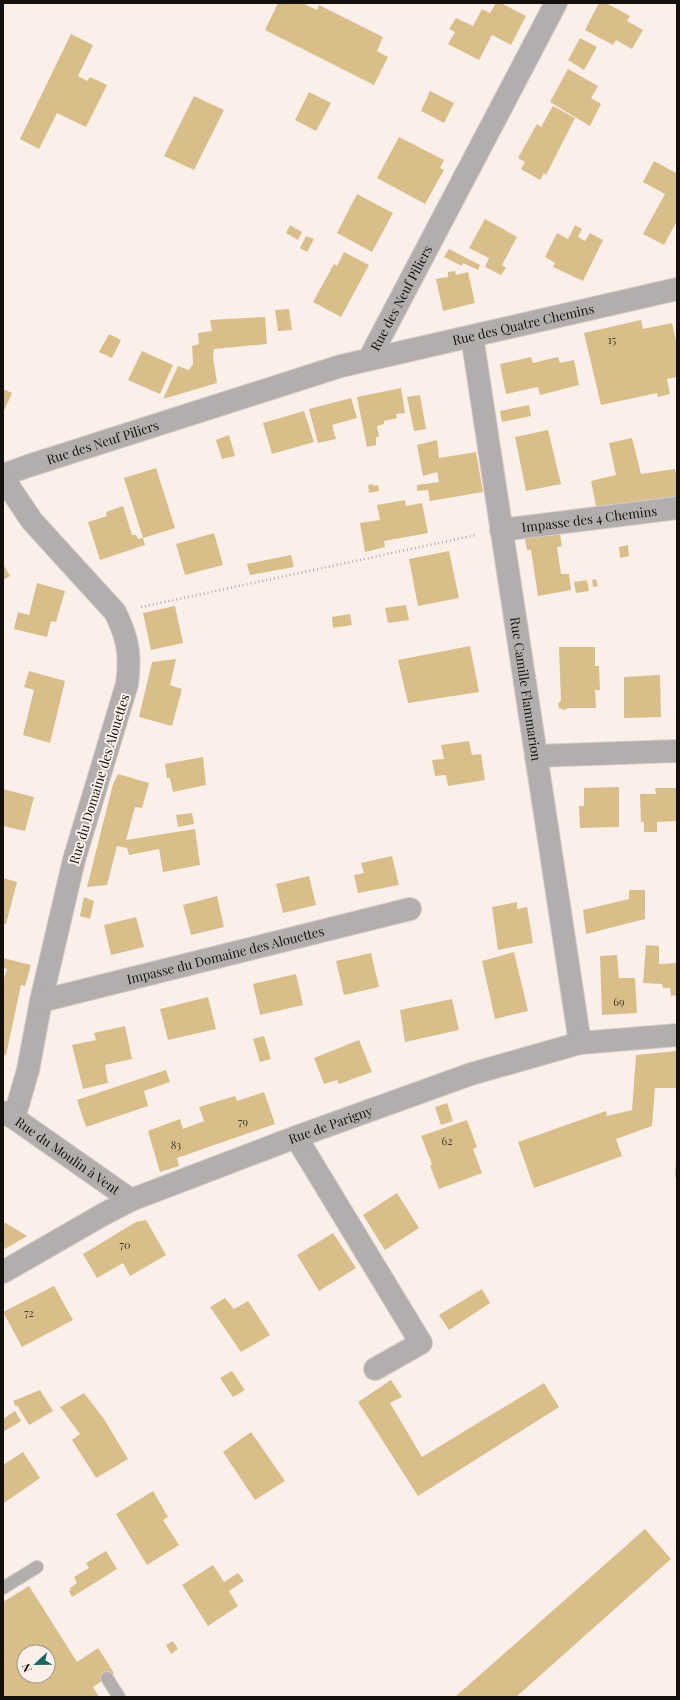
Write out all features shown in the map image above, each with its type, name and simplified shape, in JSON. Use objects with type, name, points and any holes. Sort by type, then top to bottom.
[{"type":"street","name":"Rue des Neuf Piliers","points":[[3,477],[28,466],[341,366],[369,359],[556,3]]},
{"type":"street","name":"Rue des Quatre Chemins","points":[[369,359],[677,289]]},
{"type":"street","name":"Rue Camille Flammarion","points":[[472,336],[580,1042]]},
{"type":"street","name":"Rue du Domaine des Alouettes","points":[[3,477],[32,521],[115,612],[123,629],[128,646],[129,666],[127,684],[74,860],[41,1002],[28,1070],[8,1115]]},
{"type":"street","name":"Impasse des 4 Chemins","points":[[501,530],[677,508]]},
{"type":"street","points":[[536,756],[677,751]]},
{"type":"street","name":"Impasse du Domaine des Alouettes","points":[[41,1002],[410,909]]},
{"type":"street","name":"Rue de Parigny","points":[[3,1272],[131,1200],[296,1137],[472,1074],[580,1042],[677,1035]]},
{"type":"street","name":"Rue du Moulin à Vent","points":[[8,1115],[131,1200]]},
{"type":"street","points":[[296,1137],[421,1343],[375,1369]]},
{"type":"lane","points":[[3,1588],[37,1567]]},
{"type":"lane","points":[[107,1678],[119,1697]]},
{"type":"path","points":[[115,612],[501,530]]},
{"type":"building","points":[[278,3],[302,3],[317,10],[319,5],[383,37],[377,51],[388,57],[374,85],[265,30]]},
{"type":"building","points":[[496,3],[501,3],[526,16],[511,45],[492,35],[479,60],[448,44],[455,32],[449,29],[456,18],[473,26],[482,9],[490,13]]},
{"type":"building","points":[[599,3],[606,3],[630,16],[627,21],[643,30],[632,49],[616,40],[613,45],[585,30]]},
{"type":"building","points":[[71,34],[93,45],[78,76],[87,81],[90,77],[107,85],[86,127],[57,113],[39,149],[20,139]]},
{"type":"building","points":[[580,38],[597,47],[584,70],[568,60]]},
{"type":"building","points":[[568,69],[598,86],[591,98],[601,104],[590,126],[550,102]]},
{"type":"building","points":[[430,91],[454,103],[444,123],[421,111]]},
{"type":"building","points":[[309,92],[331,103],[316,131],[295,120]]},
{"type":"building","points":[[194,96],[224,110],[194,170],[164,156]]},
{"type":"building","points":[[553,106],[575,118],[546,175],[544,173],[540,180],[521,169],[525,162],[518,158],[537,124],[541,127]]},
{"type":"building","points":[[399,137],[444,160],[440,168],[444,170],[425,204],[377,178]]},
{"type":"building","points":[[654,161],[676,173],[677,170],[677,221],[664,245],[643,234],[665,194],[643,182]]},
{"type":"building","points":[[357,194],[393,213],[372,252],[337,233]]},
{"type":"building","points":[[485,219],[517,237],[502,265],[506,268],[501,275],[485,267],[489,258],[469,248]]},
{"type":"building","points":[[290,225],[302,232],[298,240],[286,233]]},
{"type":"building","points":[[575,225],[582,229],[578,237],[585,241],[590,233],[603,240],[583,281],[553,267],[555,263],[545,257],[557,233],[568,239]]},
{"type":"building","points":[[306,236],[314,239],[307,252],[300,248]]},
{"type":"building","points":[[449,249],[480,265],[478,270],[463,263],[462,266],[444,257]]},
{"type":"building","points":[[344,252],[369,265],[341,317],[313,302],[334,264],[337,266]]},
{"type":"building","points":[[455,271],[456,275],[468,272],[475,303],[443,311],[436,279],[448,277],[448,272]]},
{"type":"building","points":[[289,309],[292,330],[278,331],[275,310]]},
{"type":"building","points":[[265,317],[267,344],[214,349],[213,357],[217,383],[163,399],[178,366],[189,370],[193,364],[192,346],[199,344],[198,333],[212,331],[210,320]]},
{"type":"building","points":[[641,320],[643,329],[672,323],[677,345],[677,377],[667,379],[670,394],[658,397],[657,393],[601,405],[584,333]]},
{"type":"building","points":[[109,334],[121,340],[112,358],[99,352]]},
{"type":"building","points":[[142,351],[173,365],[160,394],[128,380]]},
{"type":"building","points":[[531,357],[533,363],[558,357],[560,363],[574,360],[579,385],[540,395],[538,387],[506,394],[500,364]]},
{"type":"building","points":[[401,388],[405,413],[396,414],[397,418],[384,421],[384,424],[377,426],[379,437],[376,437],[376,445],[367,447],[357,397]]},
{"type":"building","points":[[3,389],[12,393],[3,413]]},
{"type":"building","points":[[420,395],[426,429],[414,431],[407,397]]},
{"type":"building","points":[[351,398],[357,418],[332,425],[336,439],[318,443],[309,409]]},
{"type":"building","points":[[529,405],[531,416],[502,422],[500,411]]},
{"type":"building","points":[[304,411],[314,442],[272,454],[263,423]]},
{"type":"building","points":[[548,430],[561,484],[526,491],[515,437]]},
{"type":"building","points":[[229,435],[235,456],[222,459],[216,440]]},
{"type":"building","points":[[632,438],[641,474],[675,469],[677,478],[677,500],[597,511],[591,481],[616,475],[609,443]]},
{"type":"building","points":[[437,440],[439,458],[476,452],[483,492],[430,501],[428,490],[417,491],[417,485],[439,482],[437,472],[423,476],[417,445]]},
{"type":"building","points":[[156,468],[175,528],[143,538],[124,478]]},
{"type":"building","points":[[373,484],[373,486],[378,485],[379,491],[369,493],[368,485]]},
{"type":"building","points":[[405,500],[406,506],[422,503],[428,533],[384,541],[385,547],[365,552],[360,523],[380,520],[377,505]]},
{"type":"building","points":[[123,506],[132,535],[136,535],[138,539],[143,538],[145,545],[100,560],[88,522],[107,516],[106,512]]},
{"type":"building","points":[[559,529],[562,546],[557,547],[561,574],[569,574],[571,590],[538,596],[531,550],[527,550],[524,534]]},
{"type":"building","points":[[214,533],[223,565],[185,575],[176,544]]},
{"type":"building","points":[[628,545],[629,556],[620,558],[619,547]]},
{"type":"building","points":[[449,551],[459,598],[418,606],[409,559]]},
{"type":"building","points":[[291,555],[294,567],[250,575],[247,564]]},
{"type":"building","points":[[3,564],[10,576],[3,580]]},
{"type":"building","points":[[596,579],[598,586],[593,587],[592,580]]},
{"type":"building","points":[[587,580],[589,591],[576,593],[574,582]]},
{"type":"building","points":[[37,583],[65,591],[56,622],[51,621],[47,637],[14,629],[18,612],[29,615]]},
{"type":"building","points":[[406,605],[409,620],[388,623],[385,608]]},
{"type":"building","points":[[175,606],[183,643],[151,650],[143,613]]},
{"type":"building","points":[[350,614],[352,625],[333,628],[332,617]]},
{"type":"building","points":[[470,646],[479,692],[408,703],[398,660]]},
{"type":"building","points":[[559,647],[595,647],[595,666],[599,666],[600,690],[595,690],[596,708],[568,708],[564,710],[559,708],[558,704],[561,700]]},
{"type":"building","points":[[176,659],[170,685],[182,689],[172,726],[139,717],[152,662]]},
{"type":"building","points":[[29,671],[65,681],[50,743],[23,735],[34,690],[24,687]]},
{"type":"building","points":[[660,675],[661,717],[624,718],[624,677]]},
{"type":"building","points":[[469,741],[472,755],[481,754],[485,780],[448,786],[446,775],[435,776],[432,760],[444,759],[441,745]]},
{"type":"building","points":[[203,757],[206,785],[173,792],[170,778],[167,778],[165,764]]},
{"type":"building","points":[[118,774],[149,783],[142,808],[135,807],[126,840],[195,829],[200,865],[163,872],[159,849],[129,855],[127,848],[117,846],[107,885],[87,887],[113,784]]},
{"type":"building","points":[[619,787],[619,827],[580,828],[579,806],[584,806],[584,788]]},
{"type":"building","points":[[655,788],[676,788],[677,821],[657,822],[657,832],[644,832],[644,822],[641,822],[640,794],[656,794]]},
{"type":"building","points":[[3,789],[34,797],[25,831],[3,826]]},
{"type":"building","points":[[192,813],[194,824],[178,827],[176,815]]},
{"type":"building","points":[[392,856],[399,885],[358,893],[354,875],[364,873],[361,863]]},
{"type":"building","points":[[309,876],[316,905],[283,913],[276,884]]},
{"type":"building","points":[[3,878],[17,882],[6,924],[3,924]]},
{"type":"building","points":[[629,890],[645,890],[645,919],[586,934],[583,910],[629,899]]},
{"type":"building","points":[[217,896],[224,927],[191,935],[183,905]]},
{"type":"building","points":[[84,897],[94,901],[90,919],[80,916]]},
{"type":"building","points":[[517,902],[517,909],[527,907],[533,943],[498,950],[492,907]]},
{"type":"building","points":[[136,917],[144,947],[111,955],[104,925]]},
{"type":"building","points":[[646,945],[659,946],[659,964],[677,963],[677,995],[671,996],[670,988],[663,988],[662,984],[643,983]]},
{"type":"building","points":[[514,952],[528,1011],[495,1019],[482,961]]},
{"type":"building","points":[[371,953],[379,987],[344,995],[336,961]]},
{"type":"building","points":[[617,955],[619,978],[635,978],[637,1013],[602,1015],[600,956]]},
{"type":"building","points":[[3,958],[31,965],[25,986],[21,985],[6,1055],[3,1054],[3,981],[7,969],[3,968]]},
{"type":"building","points":[[296,974],[303,1005],[260,1015],[253,984]]},
{"type":"building","points":[[208,997],[216,1029],[168,1040],[160,1009]]},
{"type":"building","points":[[452,999],[459,1030],[405,1042],[400,1010]]},
{"type":"building","points":[[125,1026],[132,1059],[105,1065],[108,1083],[83,1089],[72,1045],[96,1040],[94,1033]]},
{"type":"building","points":[[264,1036],[271,1059],[260,1062],[253,1039]]},
{"type":"building","points":[[359,1040],[372,1072],[339,1084],[337,1080],[324,1084],[314,1058]]},
{"type":"building","points":[[677,1051],[677,1088],[655,1088],[652,1126],[616,1139],[622,1156],[534,1188],[518,1142],[606,1111],[607,1116],[632,1110],[636,1055]]},
{"type":"building","points":[[166,1070],[170,1082],[144,1091],[148,1106],[86,1127],[77,1100]]},
{"type":"building","points":[[264,1092],[275,1124],[177,1158],[179,1166],[160,1172],[148,1131],[180,1119],[183,1129],[204,1121],[199,1107],[235,1096],[237,1101]]},
{"type":"building","points":[[447,1103],[453,1121],[441,1125],[435,1107]]},
{"type":"building","points":[[467,1120],[477,1147],[473,1149],[482,1173],[439,1189],[430,1166],[432,1164],[421,1136]]},
{"type":"building","points":[[677,1159],[677,1178],[675,1177]]},
{"type":"building","points":[[397,1193],[419,1228],[385,1250],[363,1215]]},
{"type":"building","points":[[146,1220],[166,1255],[130,1276],[123,1263],[97,1278],[83,1254],[136,1222]]},
{"type":"building","points":[[4,1222],[27,1236],[3,1250],[3,1223]]},
{"type":"building","points":[[333,1233],[356,1268],[319,1291],[297,1255]]},
{"type":"building","points":[[54,1286],[73,1320],[22,1347],[3,1312]]},
{"type":"building","points":[[482,1289],[490,1303],[449,1330],[439,1315]]},
{"type":"building","points":[[225,1298],[234,1309],[248,1301],[270,1335],[241,1352],[210,1307]]},
{"type":"building","points":[[232,1371],[245,1390],[233,1397],[220,1378]]},
{"type":"building","points":[[391,1380],[402,1397],[390,1403],[422,1457],[544,1383],[559,1407],[418,1496],[358,1402]]},
{"type":"building","points":[[40,1390],[53,1411],[29,1425],[13,1401]]},
{"type":"building","points":[[84,1393],[104,1419],[128,1459],[96,1478],[72,1440],[80,1434],[60,1407]]},
{"type":"building","points":[[15,1411],[21,1421],[3,1432],[3,1419]]},
{"type":"building","points":[[251,1432],[285,1481],[255,1500],[223,1452]]},
{"type":"building","points":[[23,1452],[40,1478],[4,1503],[3,1465]]},
{"type":"building","points":[[153,1491],[168,1517],[163,1520],[179,1545],[147,1565],[116,1514]]},
{"type":"building","points":[[645,1529],[671,1559],[516,1697],[455,1697]]},
{"type":"building","points":[[106,1551],[117,1569],[72,1597],[69,1591],[71,1590],[70,1588],[77,1583],[74,1577],[89,1568],[86,1563]]},
{"type":"building","points":[[213,1565],[224,1582],[238,1573],[244,1581],[229,1591],[238,1606],[208,1626],[182,1585]]},
{"type":"building","points":[[29,1586],[77,1662],[98,1648],[114,1673],[93,1687],[99,1697],[3,1697],[3,1602]]},
{"type":"building","points":[[173,1641],[178,1649],[171,1654],[166,1645]]}]
